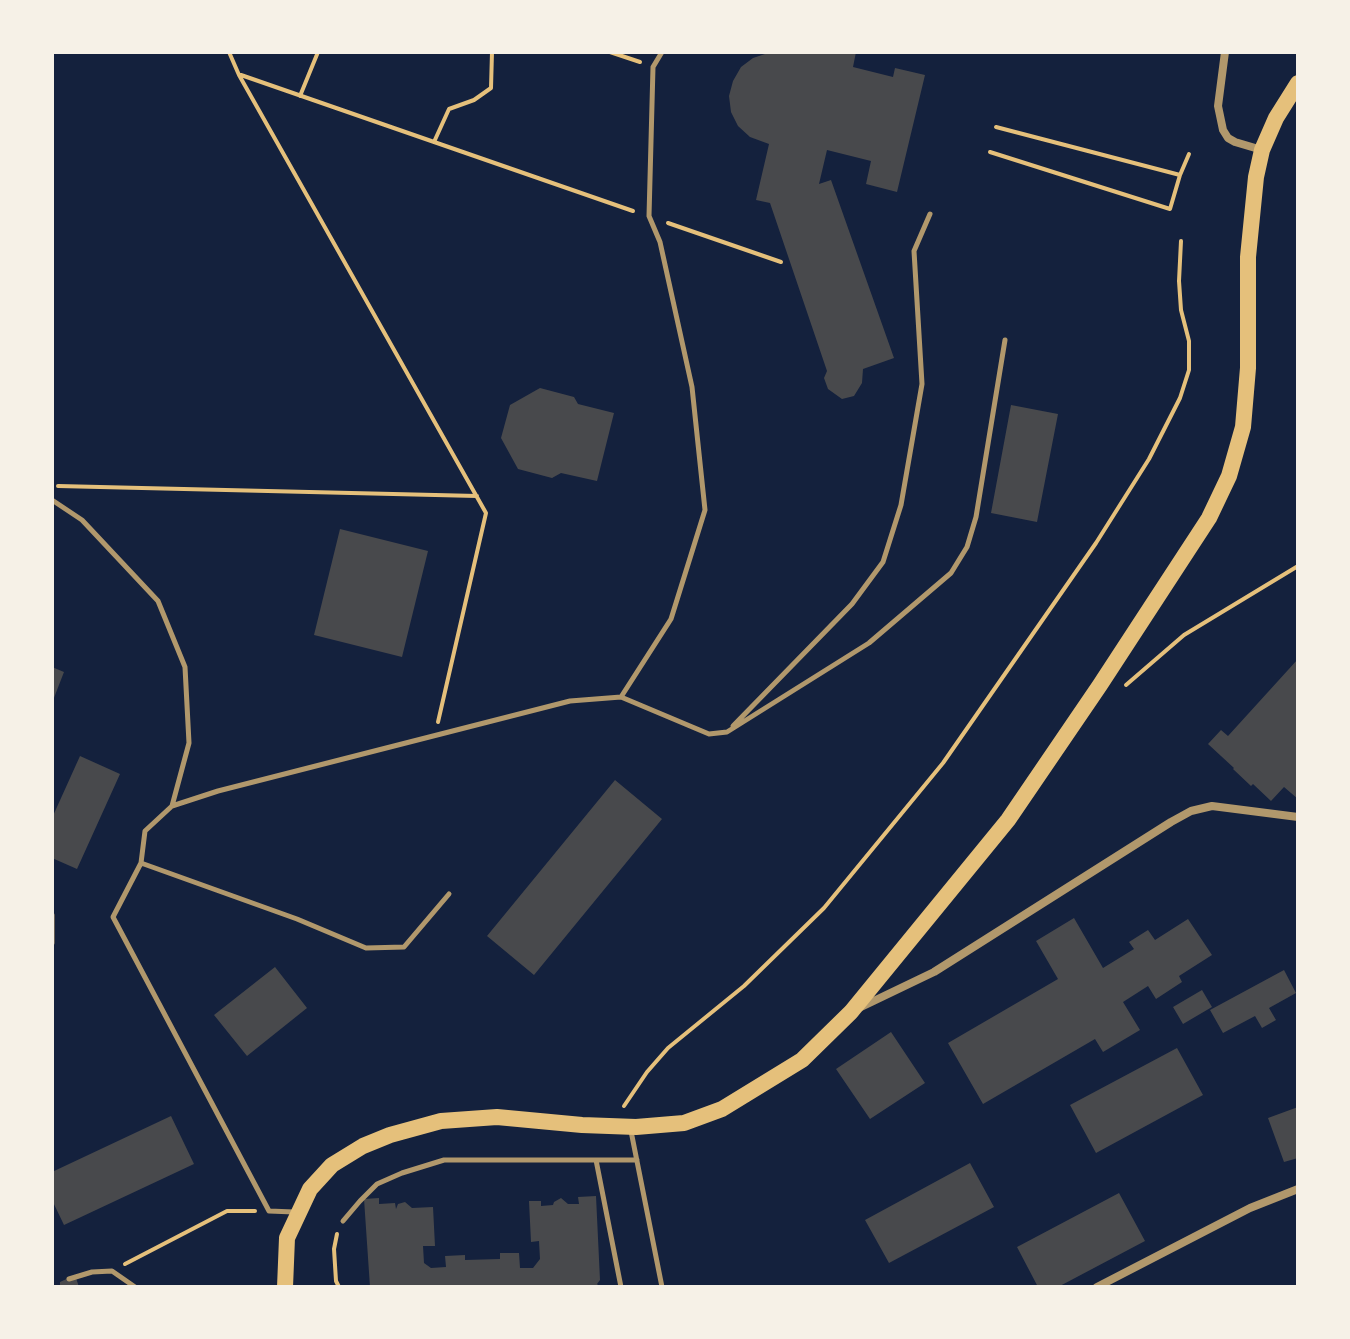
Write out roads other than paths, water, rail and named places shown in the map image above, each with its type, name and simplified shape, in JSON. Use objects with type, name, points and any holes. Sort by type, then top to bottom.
[{"type":"main road","points":[[285,1287],[287,1238],[310,1189],[332,1165],[363,1146],[441,1121],[497,1117],[630,1127],[684,1123],[722,1109],[802,1060],[851,1012],[1008,820],[1209,518],[1229,476],[1243,427],[1248,368],[1248,257],[1256,177],[1262,150],[1276,118],[1298,83]]},
{"type":"street","points":[[1225,52],[1218,106],[1223,130],[1235,142],[1262,150]]},
{"type":"street","points":[[851,1012],[934,972],[1191,811],[1212,806],[1233,807],[1298,817]]},
{"type":"street","points":[[1097,1287],[1250,1208],[1298,1189]]},
{"type":"lane","points":[[621,697],[671,619],[705,510],[692,387],[660,242],[649,216],[653,67],[662,52]]},
{"type":"lane","points":[[727,732],[852,604],[883,562],[901,505],[922,384],[914,251],[930,214]]},
{"type":"lane","points":[[298,1212],[269,1211],[113,917],[141,863],[145,831],[172,806],[218,791],[570,701],[621,697],[709,734],[727,732],[869,643],[951,573],[967,547],[976,517],[1005,340]]},
{"type":"lane","points":[[52,500],[82,520],[158,601],[185,667],[189,743],[172,806]]},
{"type":"lane","points":[[141,863],[297,919],[366,948],[404,947],[449,894]]},
{"type":"lane","points":[[52,915],[52,943]]},
{"type":"lane","points":[[630,1127],[662,1287]]},
{"type":"lane","points":[[343,1221],[377,1184],[444,1160],[637,1160]]},
{"type":"lane","points":[[596,1160],[621,1287]]},
{"type":"lane","points":[[69,1279],[92,1272],[112,1271],[135,1287]]}]
